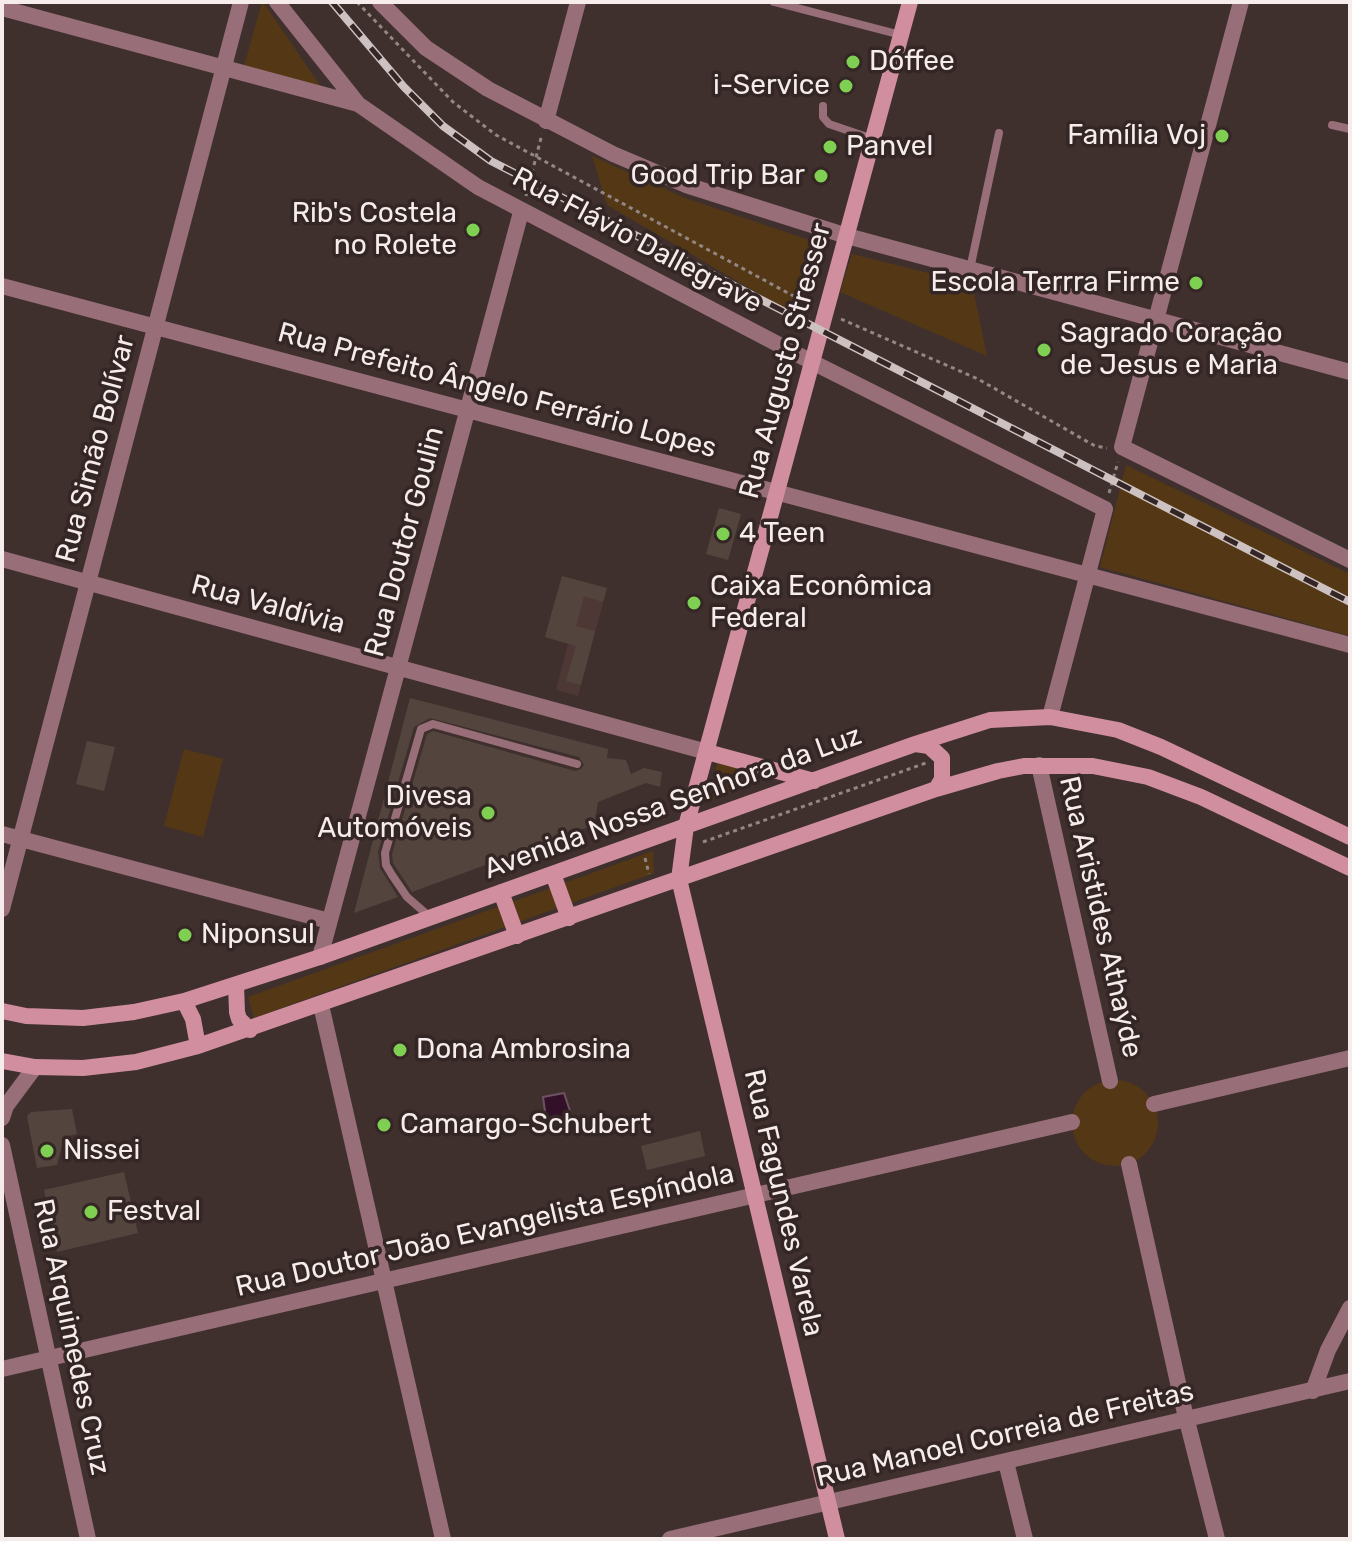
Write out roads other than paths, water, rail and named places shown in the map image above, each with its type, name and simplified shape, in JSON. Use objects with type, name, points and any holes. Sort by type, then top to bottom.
[{"type":"main road","name":"Rua Augusto Stresser","points":[[679,879],[686,826],[910,2]]},
{"type":"main road","name":"Avenida Nossa Senhora da Luz","points":[[2,1011],[26,1016],[83,1018],[134,1012],[184,1001],[320,957],[990,720],[1050,717],[1097,724],[1137,737],[1350,836]]},
{"type":"main road","points":[[915,744],[929,746],[942,758],[942,779],[936,789]]},
{"type":"main road","points":[[707,752],[814,781]]},
{"type":"main road","points":[[2,1061],[35,1067],[110,1066],[198,1046],[936,789],[998,771],[1039,765],[1093,766],[1148,777],[1174,786],[1350,868]]},
{"type":"main road","points":[[553,874],[569,918]]},
{"type":"main road","name":"Rua Fagundes Varela","points":[[679,879],[837,1539]]},
{"type":"main road","points":[[501,892],[517,936]]},
{"type":"main road","points":[[236,985],[239,1019],[250,1030]]},
{"type":"main road","points":[[184,1001],[193,1019],[198,1046]]},
{"type":"street","name":"Rua Simão Bolívar","points":[[2,909],[241,2]]},
{"type":"street","name":"Rua Flávio Dallegrave","points":[[277,2],[358,104],[450,169],[521,212],[1105,509],[1088,574]]},
{"type":"street","points":[[380,2],[426,48],[451,66],[546,121],[686,185],[847,236],[1350,372]]},
{"type":"street","points":[[546,121],[578,2]]},
{"type":"street","points":[[1241,2],[1122,447],[1350,560]]},
{"type":"street","points":[[2,8],[358,104]]},
{"type":"street","name":"Rua Doutor Goulin","points":[[320,957],[521,212]]},
{"type":"street","name":"Rua Prefeito Ângelo Ferrário Lopes","points":[[2,286],[1350,645]]},
{"type":"street","name":"Rua Valdívia","points":[[2,559],[707,752]]},
{"type":"street","points":[[1050,717],[1088,574]]},
{"type":"street","name":"Rua Aristides Athaýde","points":[[1039,765],[1110,1081]]},
{"type":"street","points":[[2,834],[329,921]]},
{"type":"street","points":[[321,1005],[443,1539]]},
{"type":"street","points":[[1154,1104],[1350,1058]]},
{"type":"street","points":[[2,1118],[15,1093],[35,1067]]},
{"type":"street","name":"Rua Doutor João Evangelista Espíndola","points":[[2,1369],[1072,1122]]},
{"type":"street","name":"Rua Arquimedes Cruz","points":[[2,1145],[88,1539]]},
{"type":"street","points":[[1129,1164],[1217,1539]]},
{"type":"street","points":[[1313,1391],[1328,1350],[1350,1308]]},
{"type":"street","name":"Rua Manoel Correia de Freitas","points":[[670,1539],[1350,1381]]},
{"type":"street","points":[[1006,1462],[1025,1539]]},
{"type":"lane","points":[[774,2],[901,35]]},
{"type":"lane","points":[[823,106],[823,117],[829,124],[873,139]]},
{"type":"lane","points":[[1332,125],[1350,129]]},
{"type":"lane","points":[[970,269],[999,133]]},
{"type":"lane","points":[[430,917],[399,886],[386,865],[385,853],[421,729],[433,724],[577,764]]},
{"type":"railway","points":[[332,2],[404,87],[443,126],[491,161],[1350,602]]},
{"type":"place","name":"Dóffee","points":[[853,62]]},
{"type":"place","name":"i-Service","points":[[846,86]]},
{"type":"place","name":"Família Voj","points":[[1222,136]]},
{"type":"place","name":"Panvel","points":[[830,147]]},
{"type":"place","name":"Good Trip Bar","points":[[821,176]]},
{"type":"place","name":"Rib's Costela no Rolete","points":[[473,230]]},
{"type":"place","name":"Escola Terrra Firme","points":[[1196,283]]},
{"type":"place","name":"Sagrado Coração de Jesus e Maria","points":[[1044,350]]},
{"type":"place","name":"4 Teen","points":[[723,534]]},
{"type":"place","name":"Caixa Econômica Federal","points":[[694,603]]},
{"type":"place","name":"Divesa Automóveis","points":[[488,813]]},
{"type":"place","name":"Niponsul","points":[[185,935]]},
{"type":"place","name":"Dona Ambrosina","points":[[400,1050]]},
{"type":"place","name":"Camargo-Schubert","points":[[384,1125]]},
{"type":"place","name":"Nissei","points":[[47,1151]]},
{"type":"place","name":"Festval","points":[[91,1212]]}]
